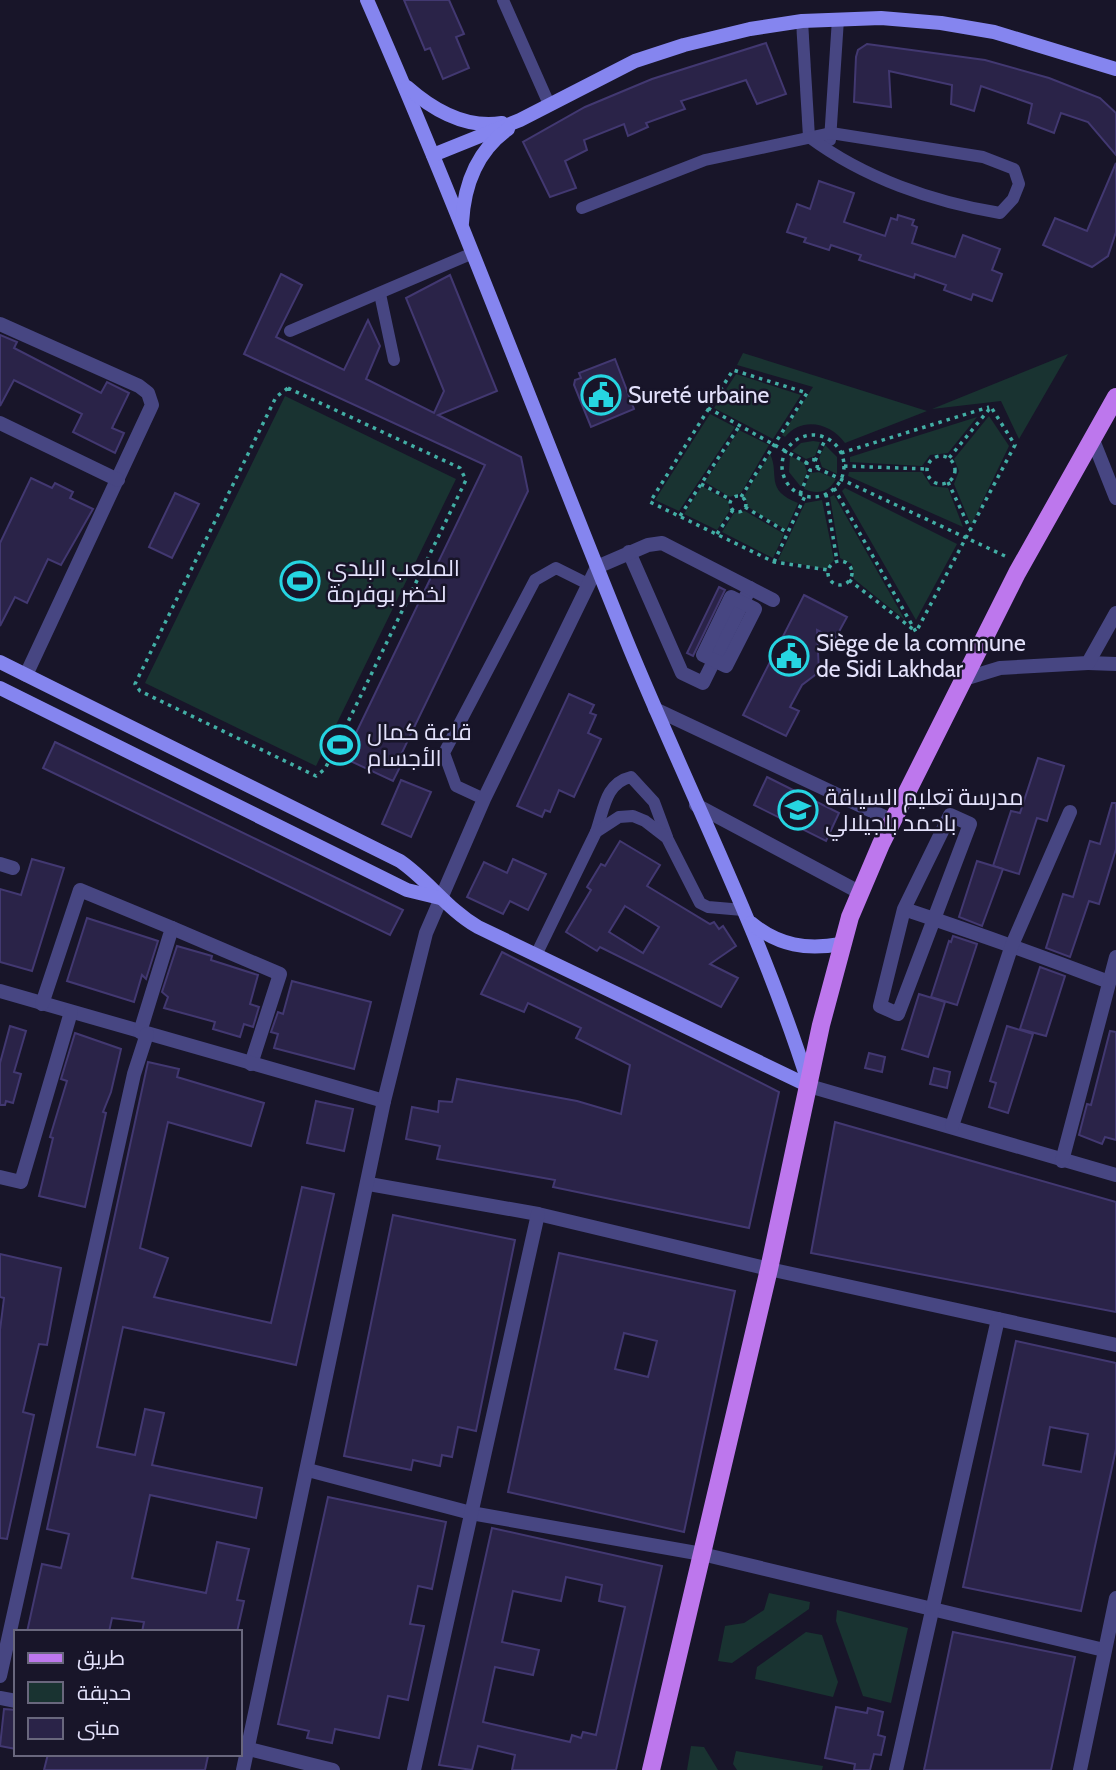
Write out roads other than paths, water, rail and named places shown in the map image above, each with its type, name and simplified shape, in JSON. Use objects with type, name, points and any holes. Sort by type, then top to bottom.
[{"type":"main road","points":[[367,0],[473,253],[655,709],[779,996],[809,1086]]},
{"type":"main road","points":[[433,155],[520,120],[635,61],[684,45],[750,29],[802,21],[915,20],[994,32],[1116,69]]},
{"type":"main road","points":[[1101,66],[1116,78]]},
{"type":"main road","points":[[404,85],[445,115],[470,122],[495,124],[520,120]]},
{"type":"main road","points":[[461,226],[463,201],[477,165],[500,135],[520,120]]},
{"type":"main road","points":[[651,1770],[769,1269],[841,944],[859,892],[964,679],[1023,564],[1116,398]]},
{"type":"main road","points":[[0,662],[400,862],[429,884],[440,898],[471,923],[809,1086]]},
{"type":"main road","points":[[0,688],[407,890],[440,898]]},
{"type":"main road","points":[[745,915],[763,933],[791,945],[821,948],[841,944]]},
{"type":"street","points":[[0,324],[148,393],[151,411],[26,675]]},
{"type":"street","points":[[0,423],[118,480]]},
{"type":"street","points":[[1093,440],[1116,498]]},
{"type":"street","points":[[243,1770],[244,1748],[308,1470],[384,1101],[426,933],[484,799],[597,567],[629,552],[662,543],[774,600]]},
{"type":"street","points":[[629,552],[682,673],[703,683],[714,660]]},
{"type":"street","points":[[742,603],[750,588]]},
{"type":"street","points":[[731,597],[742,603],[755,609],[726,666],[703,654],[731,597]]},
{"type":"street","points":[[1088,663],[1116,613]]},
{"type":"street","points":[[964,679],[1000,668],[1116,664]]},
{"type":"street","points":[[655,709],[893,821]]},
{"type":"street","points":[[696,805],[859,892]]},
{"type":"street","points":[[952,1126],[1012,945],[1070,812]]},
{"type":"street","points":[[950,815],[970,824],[898,1013],[880,1006],[904,909],[950,815]]},
{"type":"street","points":[[42,1004],[80,890],[280,974],[251,1064]]},
{"type":"street","points":[[904,909],[1012,945],[1109,982]]},
{"type":"street","points":[[0,1676],[143,1033],[172,928]]},
{"type":"street","points":[[1062,1161],[1116,957]]},
{"type":"street","points":[[0,991],[384,1101]]},
{"type":"street","points":[[0,1177],[21,1182],[71,1012]]},
{"type":"street","points":[[809,1086],[1116,1175]]},
{"type":"street","points":[[369,1184],[538,1214],[769,1269],[1116,1345]]},
{"type":"street","points":[[414,1770],[538,1214]]},
{"type":"street","points":[[896,1770],[998,1319]]},
{"type":"street","points":[[308,1470],[471,1513],[702,1554],[1104,1650]]},
{"type":"street","points":[[1080,1770],[1116,1598]]},
{"type":"street","points":[[244,1748],[333,1770]]},
{"type":"lane","points":[[503,0],[549,104]]},
{"type":"lane","points":[[828,151],[838,19]]},
{"type":"lane","points":[[802,21],[809,137]]},
{"type":"lane","points":[[582,208],[705,160],[809,137],[831,133],[983,157],[1014,169],[1019,184],[1013,199],[1000,213],[896,185],[828,151],[809,137]]},
{"type":"lane","points":[[290,331],[473,253]]},
{"type":"lane","points":[[380,294],[394,360]]},
{"type":"lane","points":[[484,799],[456,786],[444,753],[535,580],[556,568],[588,584]]},
{"type":"lane","points":[[536,955],[596,832],[609,790],[621,779],[631,777],[654,802],[693,895],[708,907],[745,915]]},
{"type":"lane","points":[[596,832],[619,817],[633,816],[645,821],[667,838]]},
{"type":"place","name":"Sureté urbaine","points":[[601,395]]},
{"type":"place","name":"الملعب البلدي لخضر بوفرمة","points":[[300,581]]},
{"type":"place","name":"Siège de la commune de Sidi Lakhdar","points":[[789,656]]},
{"type":"place","name":"قاعة كمال الأجسام","points":[[340,745]]},
{"type":"place","name":"مدرسة تعليم السياقة باحمد بلجيلالي","points":[[798,810]]}]
